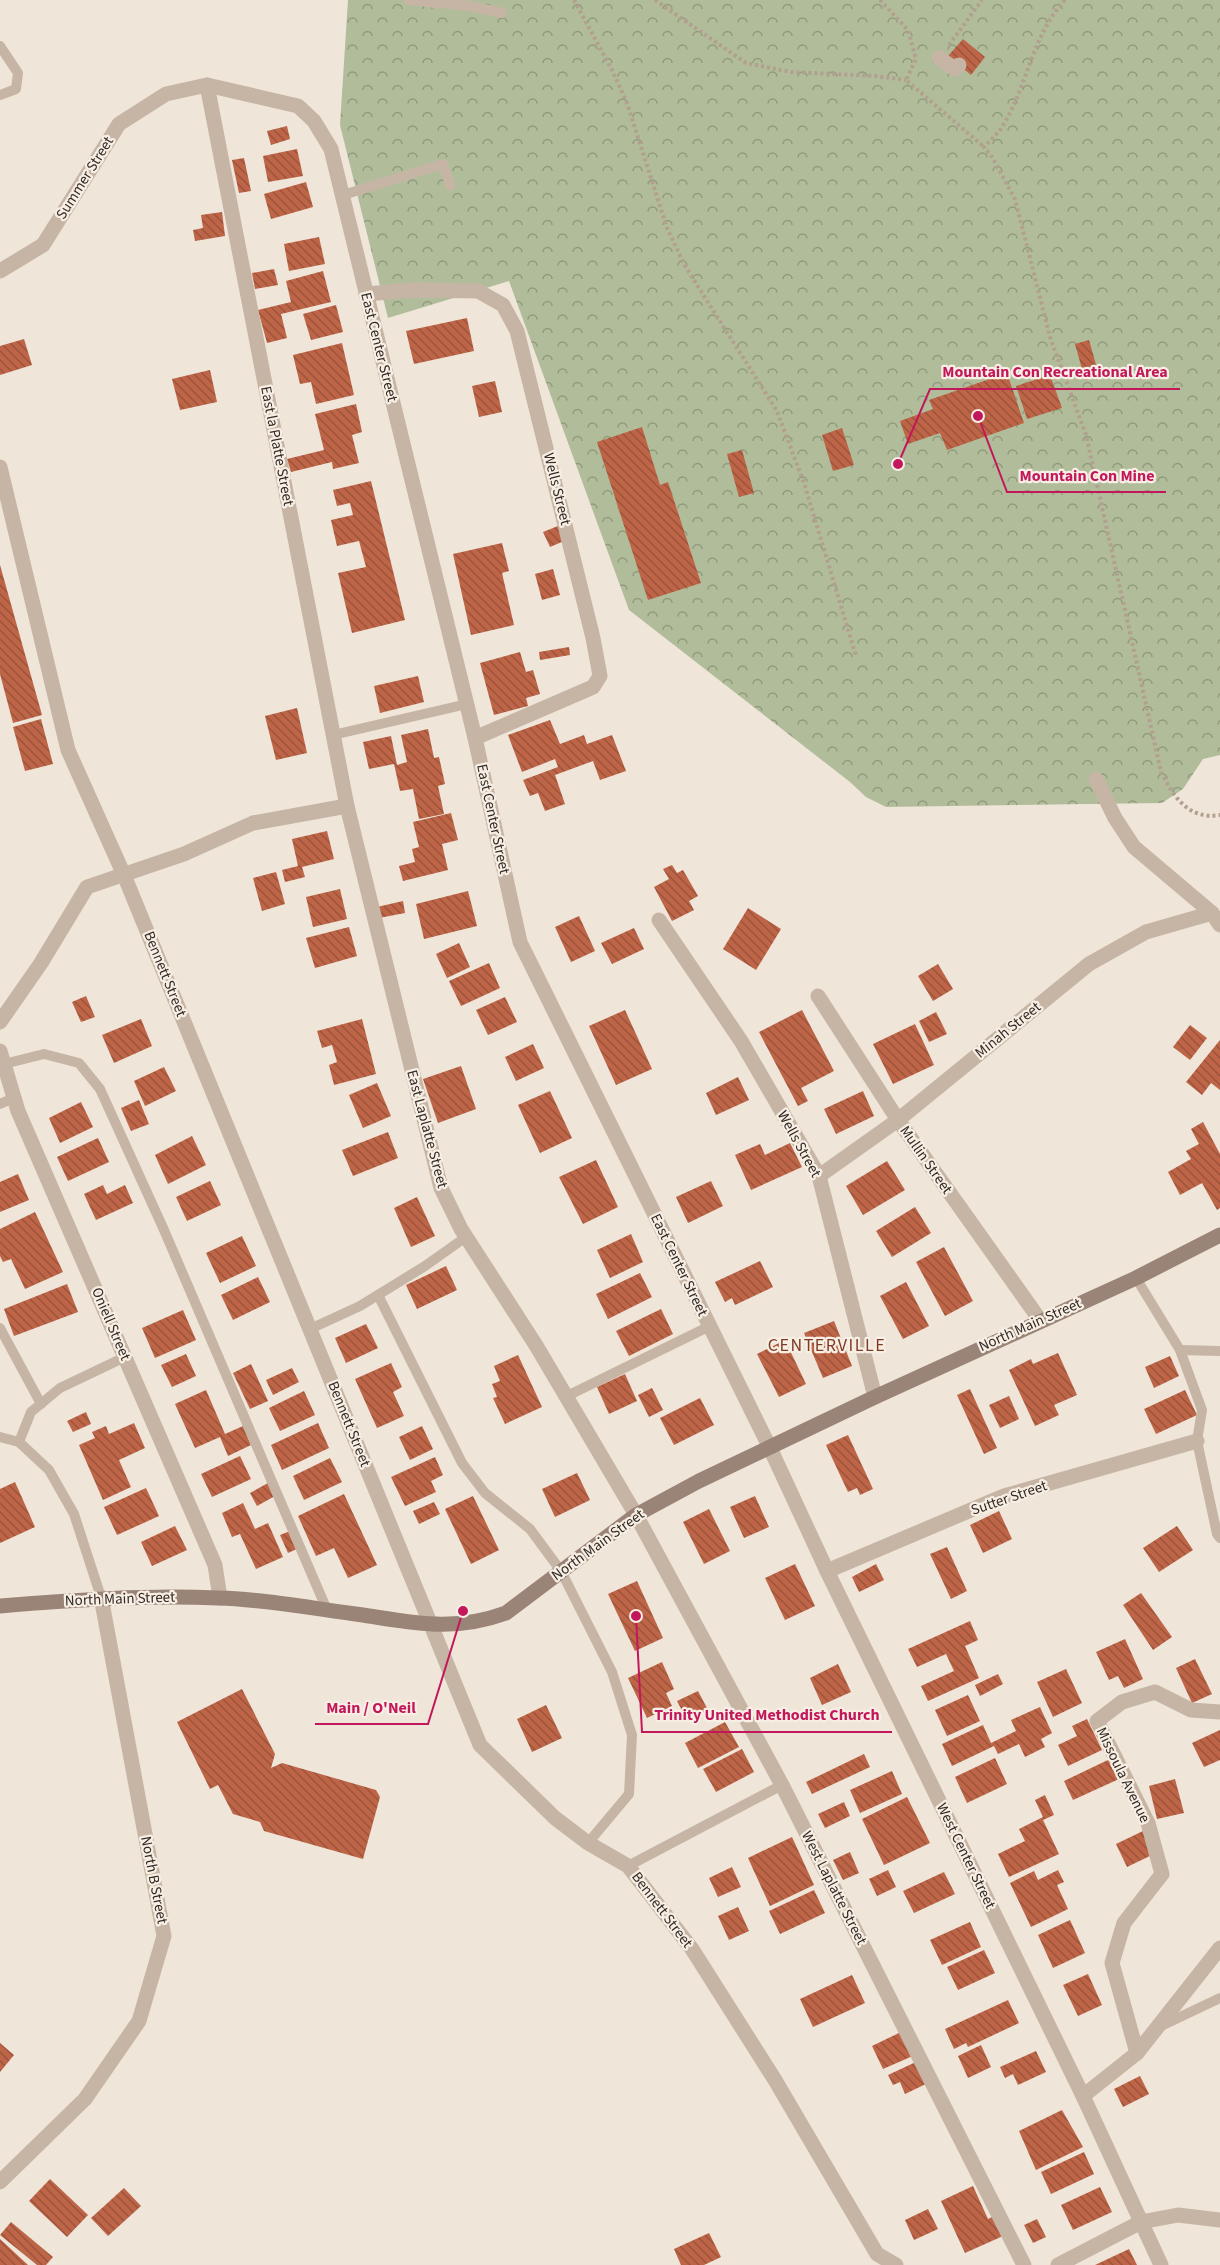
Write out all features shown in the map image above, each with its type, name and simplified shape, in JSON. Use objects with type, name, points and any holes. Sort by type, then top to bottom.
[{"type":"main road","name":"North Main Street","points":[[0,1606],[101,1597],[220,1598],[431,1625],[467,1624],[486,1620],[506,1613],[636,1515],[699,1481],[1040,1320],[1136,1278],[1220,1235]]},
{"type":"street","points":[[939,58],[955,69],[958,64]]},
{"type":"street","name":"Summer Street","points":[[0,271],[43,245],[119,124],[166,94],[207,86],[298,106],[314,121],[332,149]]},
{"type":"street","name":"East la Platte Street","points":[[207,86],[347,806]]},
{"type":"street","name":"East Center Street","points":[[332,149],[467,704],[520,942],[770,1448]]},
{"type":"street","name":"Wells Street","points":[[366,294],[414,290],[478,291],[503,305],[517,331],[588,615],[600,676],[593,687],[475,738]]},
{"type":"street","name":"Bennett Street","points":[[0,467],[68,750],[124,875],[480,1745],[555,1818],[588,1843],[628,1866],[692,1949],[775,2080],[877,2254],[896,2265]]},
{"type":"street","points":[[1096,779],[1115,818],[1134,847],[1216,919]]},
{"type":"street","points":[[0,1022],[41,963],[87,887],[184,854],[253,823],[347,806]]},
{"type":"street","name":"East Laplatte Street","points":[[347,806],[441,1188],[466,1237],[567,1396],[636,1515]]},
{"type":"street","name":"Minah Street","points":[[819,1176],[898,1120],[1089,964],[1146,932],[1216,919]]},
{"type":"street","name":"Wells Street","points":[[659,920],[741,1041],[819,1176],[875,1397]]},
{"type":"street","name":"Mullin Street","points":[[818,996],[898,1120],[1040,1320]]},
{"type":"street","name":"Oniell Street","points":[[2,1057],[7,1101],[124,1357],[215,1565],[220,1598]]},
{"type":"street","name":"Sutter Street","points":[[827,1572],[1004,1496],[1197,1441]]},
{"type":"street","name":"West Center Street","points":[[770,1448],[827,1572],[1083,2096],[1161,2265]]},
{"type":"street","name":"West Laplatte Street","points":[[636,1515],[782,1785],[1024,2265]]},
{"type":"street","name":"North B Street","points":[[0,2182],[85,2099],[139,2021],[164,1936],[101,1597]]},
{"type":"street","name":"Missoula Avenue","points":[[1137,2053],[1112,1963],[1124,1923],[1162,1874],[1148,1822],[1096,1721],[1122,1702],[1155,1692],[1191,1710],[1220,1712]]},
{"type":"street","points":[[1083,2096],[1137,2053],[1220,1948]]},
{"type":"street","points":[[1058,2265],[1141,2222],[1178,2215],[1220,2220]]},
{"type":"lane","points":[[408,0],[470,6],[502,13]]},
{"type":"lane","points":[[0,46],[18,73],[16,89],[0,95]]},
{"type":"lane","points":[[343,195],[443,164],[450,184]]},
{"type":"lane","points":[[333,735],[467,704]]},
{"type":"lane","points":[[2,1057],[45,1054],[79,1063],[100,1089],[164,1230],[327,1610]]},
{"type":"lane","points":[[310,1329],[360,1306],[425,1266],[466,1237]]},
{"type":"lane","points":[[1136,1278],[1180,1350],[1202,1410],[1197,1441],[1217,1534],[1220,1538]]},
{"type":"lane","points":[[378,1295],[462,1463],[484,1493],[530,1529],[561,1571],[612,1672],[632,1735],[629,1794],[588,1843]]},
{"type":"lane","points":[[567,1396],[710,1326]]},
{"type":"lane","points":[[0,1328],[41,1404]]},
{"type":"lane","points":[[1180,1350],[1220,1351]]},
{"type":"lane","points":[[19,1442],[31,1412],[60,1388],[124,1357]]},
{"type":"lane","points":[[0,1437],[19,1442],[49,1470],[74,1514],[101,1597]]},
{"type":"lane","points":[[628,1866],[782,1785]]},
{"type":"lane","points":[[1156,2028],[1220,1998]]},
{"type":"path","points":[[574,0],[607,60],[627,103],[667,228],[685,266],[777,411],[804,483],[856,656]]},
{"type":"path","points":[[655,0],[746,63],[791,72],[906,80],[992,156],[1015,199],[1050,337],[1086,435],[1161,772],[1184,807],[1201,814],[1220,815]]},
{"type":"path","points":[[880,0],[908,30],[916,59],[906,80]]},
{"type":"path","points":[[916,59],[939,58],[982,0]]},
{"type":"path","points":[[984,147],[999,130],[1015,101],[1037,44],[1065,0]]},
{"type":"green space","points":[[348,0],[1220,0],[1220,755],[1203,759],[1183,789],[1162,803],[886,807],[866,797],[850,782],[629,610],[509,281],[388,318],[340,125]]},
{"type":"building","points":[[963,39],[985,57],[971,75],[948,56]]},
{"type":"building","points":[[287,126],[290,139],[271,145],[267,131]]},
{"type":"building","points":[[297,149],[303,176],[268,182],[263,156]]},
{"type":"building","points":[[244,158],[251,191],[239,193],[232,160]]},
{"type":"building","points":[[306,182],[313,207],[271,219],[264,194]]},
{"type":"building","points":[[222,212],[225,236],[195,241],[193,230],[203,228],[201,215]]},
{"type":"building","points":[[319,237],[325,264],[289,271],[284,244]]},
{"type":"building","points":[[274,269],[278,285],[255,289],[252,273]]},
{"type":"building","points":[[323,271],[331,302],[281,314],[287,338],[267,343],[258,310],[291,302],[286,281]]},
{"type":"building","points":[[336,305],[343,332],[311,340],[303,314]]},
{"type":"building","points":[[467,318],[474,351],[414,364],[406,331]]},
{"type":"building","points":[[24,339],[32,365],[0,375],[0,346]]},
{"type":"building","points":[[1089,340],[1099,375],[1085,380],[1075,344]]},
{"type":"building","points":[[342,343],[354,395],[316,404],[311,382],[300,384],[293,355]]},
{"type":"building","points":[[210,370],[217,402],[180,410],[172,379]]},
{"type":"building","points":[[1007,373],[1024,423],[947,450],[940,433],[908,444],[900,421],[933,409],[929,400]]},
{"type":"building","points":[[1050,375],[1062,408],[1027,419],[1016,386]]},
{"type":"building","points":[[495,381],[502,412],[479,417],[472,386]]},
{"type":"building","points":[[356,404],[362,432],[352,435],[359,463],[333,469],[332,462],[291,472],[287,459],[324,450],[315,414]]},
{"type":"building","points":[[642,427],[660,485],[668,482],[701,583],[648,600],[597,442]]},
{"type":"building","points":[[842,428],[854,465],[833,471],[822,435]]},
{"type":"building","points":[[742,450],[754,493],[739,497],[727,454]]},
{"type":"building","points":[[371,481],[405,620],[352,633],[338,573],[366,567],[359,541],[337,546],[331,520],[353,515],[350,503],[337,506],[333,490]]},
{"type":"building","points":[[558,526],[564,541],[550,547],[543,532]]},
{"type":"building","points":[[502,543],[509,571],[502,573],[514,625],[471,635],[453,554]]},
{"type":"building","points":[[0,565],[42,715],[13,723],[0,674]]},
{"type":"building","points":[[553,569],[560,595],[542,600],[535,574]]},
{"type":"building","points":[[569,647],[570,655],[540,660],[539,652]]},
{"type":"building","points":[[520,652],[526,672],[533,670],[540,694],[526,698],[528,706],[494,715],[480,663]]},
{"type":"building","points":[[418,676],[424,702],[380,713],[374,686]]},
{"type":"building","points":[[297,708],[307,753],[276,760],[265,716]]},
{"type":"building","points":[[41,719],[53,764],[25,771],[13,727]]},
{"type":"building","points":[[550,720],[560,744],[584,735],[587,744],[612,735],[626,771],[600,780],[593,761],[555,775],[565,804],[545,811],[538,793],[530,796],[523,780],[558,767],[555,759],[522,772],[508,735]]},
{"type":"building","points":[[428,729],[434,758],[439,757],[445,784],[438,786],[444,814],[419,819],[413,789],[400,791],[394,764],[369,769],[363,742],[391,736],[397,765],[407,762],[401,735]]},
{"type":"building","points":[[451,813],[458,840],[442,844],[448,870],[403,881],[399,866],[415,862],[412,849],[419,847],[413,822]]},
{"type":"building","points":[[327,831],[334,859],[302,867],[305,877],[285,882],[282,870],[298,866],[292,839]]},
{"type":"building","points":[[672,865],[677,873],[683,870],[698,896],[689,901],[694,910],[672,921],[654,887],[669,879],[663,869]]},
{"type":"building","points":[[276,872],[285,904],[262,911],[253,878]]},
{"type":"building","points":[[340,889],[347,919],[313,927],[306,897]]},
{"type":"building","points":[[468,891],[477,926],[424,939],[416,904]]},
{"type":"building","points":[[403,901],[405,913],[379,918],[377,907]]},
{"type":"building","points":[[748,908],[781,929],[756,970],[723,949]]},
{"type":"building","points":[[579,916],[595,951],[571,962],[555,927]]},
{"type":"building","points":[[349,927],[357,956],[315,968],[306,938]]},
{"type":"building","points":[[634,928],[644,949],[612,964],[601,943]]},
{"type":"building","points":[[459,943],[470,967],[447,978],[436,954]]},
{"type":"building","points":[[489,963],[500,988],[461,1006],[449,981]]},
{"type":"building","points":[[938,964],[953,989],[933,1001],[918,976]]},
{"type":"building","points":[[86,996],[95,1017],[81,1022],[72,1002]]},
{"type":"building","points":[[505,997],[517,1022],[488,1035],[476,1010]]},
{"type":"building","points":[[625,1010],[652,1069],[616,1085],[589,1026]]},
{"type":"building","points":[[802,1010],[834,1071],[801,1088],[808,1101],[798,1106],[759,1032]]},
{"type":"building","points":[[936,1012],[947,1034],[929,1042],[919,1021]]},
{"type":"building","points":[[141,1019],[152,1046],[114,1063],[102,1035]]},
{"type":"building","points":[[362,1019],[376,1074],[334,1085],[329,1065],[337,1062],[332,1045],[322,1048],[317,1031]]},
{"type":"building","points":[[915,1024],[934,1065],[893,1084],[873,1044]]},
{"type":"building","points":[[1190,1025],[1207,1038],[1190,1060],[1173,1047]]},
{"type":"building","points":[[1220,1040],[1220,1090],[1211,1083],[1202,1095],[1186,1082]]},
{"type":"building","points":[[533,1044],[544,1068],[516,1081],[505,1057]]},
{"type":"building","points":[[461,1066],[476,1109],[438,1123],[423,1079]]},
{"type":"building","points":[[164,1067],[176,1091],[145,1106],[134,1081]]},
{"type":"building","points":[[738,1077],[749,1100],[716,1115],[706,1093]]},
{"type":"building","points":[[377,1083],[391,1116],[363,1128],[349,1095]]},
{"type":"building","points":[[550,1091],[572,1138],[540,1153],[518,1105]]},
{"type":"building","points":[[863,1091],[874,1116],[836,1134],[824,1109]]},
{"type":"building","points":[[139,1100],[149,1124],[131,1131],[121,1108]]},
{"type":"building","points":[[81,1102],[93,1127],[60,1143],[49,1118]]},
{"type":"building","points":[[1203,1122],[1220,1154],[1220,1208],[1217,1210],[1202,1183],[1180,1195],[1168,1172],[1191,1159],[1186,1151],[1199,1144],[1191,1129]]},
{"type":"building","points":[[388,1132],[398,1158],[353,1176],[342,1150]]},
{"type":"building","points":[[192,1136],[206,1165],[168,1184],[155,1155]]},
{"type":"building","points":[[98,1138],[109,1162],[68,1181],[57,1157]]},
{"type":"building","points":[[790,1143],[802,1167],[751,1190],[735,1155],[760,1144],[765,1155]]},
{"type":"building","points":[[596,1160],[618,1207],[583,1224],[559,1177]]},
{"type":"building","points":[[887,1161],[905,1190],[863,1215],[846,1186]]},
{"type":"building","points":[[18,1174],[29,1200],[0,1212],[0,1182]]},
{"type":"building","points":[[210,1181],[221,1205],[187,1221],[176,1197]]},
{"type":"building","points":[[711,1181],[723,1206],[688,1223],[676,1197]]},
{"type":"building","points":[[103,1185],[107,1194],[125,1185],[133,1203],[96,1220],[84,1194]]},
{"type":"building","points":[[417,1197],[435,1236],[411,1247],[394,1208]]},
{"type":"building","points":[[915,1207],[931,1233],[892,1257],[876,1231]]},
{"type":"building","points":[[35,1212],[63,1272],[25,1289],[11,1259],[3,1262],[0,1256],[0,1229]]},
{"type":"building","points":[[631,1234],[643,1262],[610,1278],[597,1250]]},
{"type":"building","points":[[242,1236],[256,1266],[220,1283],[206,1253]]},
{"type":"building","points":[[944,1247],[973,1301],[945,1316],[916,1262]]},
{"type":"building","points":[[760,1261],[773,1287],[735,1305],[732,1298],[725,1302],[715,1282]]},
{"type":"building","points":[[446,1266],[457,1290],[417,1309],[406,1285]]},
{"type":"building","points":[[640,1273],[652,1297],[608,1319],[596,1294]]},
{"type":"building","points":[[258,1277],[270,1302],[233,1320],[221,1295]]},
{"type":"building","points":[[906,1282],[929,1326],[903,1339],[880,1296]]},
{"type":"building","points":[[67,1284],[78,1312],[14,1336],[4,1309]]},
{"type":"building","points":[[661,1309],[673,1334],[629,1356],[616,1331]]},
{"type":"building","points":[[183,1310],[196,1340],[155,1358],[142,1328]]},
{"type":"building","points":[[834,1321],[852,1366],[823,1378],[804,1333]]},
{"type":"building","points":[[366,1324],[378,1348],[346,1363],[335,1338]]},
{"type":"building","points":[[785,1340],[806,1384],[779,1397],[757,1354]]},
{"type":"building","points":[[1058,1353],[1077,1395],[1054,1405],[1059,1415],[1035,1426],[1009,1370],[1031,1359],[1033,1364]]},
{"type":"building","points":[[186,1354],[196,1376],[172,1387],[161,1365]]},
{"type":"building","points":[[518,1355],[542,1407],[505,1424],[493,1398],[497,1397],[492,1384],[500,1381],[494,1366]]},
{"type":"building","points":[[1170,1356],[1179,1376],[1154,1388],[1145,1367]]},
{"type":"building","points":[[391,1363],[402,1387],[393,1392],[404,1416],[377,1428],[355,1379]]},
{"type":"building","points":[[251,1364],[268,1401],[250,1409],[233,1373]]},
{"type":"building","points":[[292,1368],[299,1382],[273,1395],[266,1380]]},
{"type":"building","points":[[625,1374],[637,1401],[609,1414],[597,1387]]},
{"type":"building","points":[[652,1388],[663,1410],[649,1417],[638,1395]]},
{"type":"building","points":[[970,1389],[997,1448],[984,1454],[957,1395]]},
{"type":"building","points":[[206,1390],[225,1434],[243,1426],[251,1445],[228,1456],[220,1437],[195,1448],[175,1404]]},
{"type":"building","points":[[1185,1390],[1197,1415],[1156,1434],[1144,1409]]},
{"type":"building","points":[[304,1391],[315,1415],[280,1431],[269,1408]]},
{"type":"building","points":[[1009,1396],[1019,1419],[1000,1428],[989,1405]]},
{"type":"building","points":[[700,1398],[714,1425],[674,1445],[660,1418]]},
{"type":"building","points":[[86,1412],[91,1424],[73,1432],[67,1421]]},
{"type":"building","points":[[134,1423],[145,1448],[119,1460],[131,1487],[103,1500],[79,1445],[95,1438],[92,1432],[106,1426],[109,1434]]},
{"type":"building","points":[[318,1423],[329,1448],[282,1470],[271,1445]]},
{"type":"building","points":[[422,1426],[433,1449],[410,1460],[399,1437]]},
{"type":"building","points":[[848,1435],[873,1489],[860,1495],[857,1488],[848,1492],[826,1445]]},
{"type":"building","points":[[240,1456],[251,1479],[212,1497],[201,1474]]},
{"type":"building","points":[[435,1457],[443,1475],[431,1481],[436,1492],[405,1506],[391,1477]]},
{"type":"building","points":[[330,1458],[342,1482],[304,1500],[293,1476]]},
{"type":"building","points":[[577,1473],[590,1500],[555,1517],[542,1489]]},
{"type":"building","points":[[15,1482],[35,1527],[0,1543],[0,1489]]},
{"type":"building","points":[[268,1483],[275,1496],[257,1506],[250,1493]]},
{"type":"building","points":[[146,1488],[159,1516],[117,1535],[104,1507]]},
{"type":"building","points":[[344,1494],[377,1565],[348,1578],[334,1548],[316,1556],[298,1516]]},
{"type":"building","points":[[473,1496],[499,1550],[471,1564],[445,1509]]},
{"type":"building","points":[[755,1496],[769,1527],[744,1538],[730,1507]]},
{"type":"building","points":[[434,1502],[440,1514],[419,1524],[413,1511]]},
{"type":"building","points":[[243,1503],[255,1529],[268,1523],[283,1557],[256,1569],[240,1534],[232,1537],[222,1513]]},
{"type":"building","points":[[709,1509],[730,1551],[704,1564],[683,1522]]},
{"type":"building","points":[[999,1511],[1012,1539],[983,1553],[970,1525]]},
{"type":"building","points":[[175,1526],[187,1550],[152,1566],[141,1542]]},
{"type":"building","points":[[1177,1526],[1193,1550],[1159,1572],[1143,1548]]},
{"type":"building","points":[[290,1531],[299,1548],[288,1553],[280,1535]]},
{"type":"building","points":[[947,1547],[967,1591],[951,1599],[930,1554]]},
{"type":"building","points":[[795,1564],[815,1606],[785,1620],[765,1578]]},
{"type":"building","points":[[876,1564],[884,1580],[859,1592],[852,1577]]},
{"type":"building","points":[[637,1581],[663,1638],[635,1651],[608,1594]]},
{"type":"building","points":[[1141,1593],[1172,1637],[1153,1650],[1123,1605]]},
{"type":"building","points":[[970,1621],[978,1640],[965,1646],[979,1678],[928,1701],[921,1686],[954,1671],[946,1654],[917,1667],[908,1649]]},
{"type":"building","points":[[1125,1639],[1143,1679],[1124,1688],[1118,1676],[1109,1680],[1096,1652]]},
{"type":"building","points":[[1195,1659],[1212,1694],[1192,1703],[1176,1668]]},
{"type":"building","points":[[662,1662],[674,1689],[666,1693],[672,1706],[647,1718],[628,1678]]},
{"type":"building","points":[[838,1664],[851,1692],[822,1705],[810,1678]]},
{"type":"building","points":[[1066,1669],[1082,1703],[1053,1717],[1037,1682]]},
{"type":"building","points":[[998,1674],[1003,1684],[980,1696],[975,1685]]},
{"type":"building","points":[[242,1689],[275,1754],[271,1768],[282,1763],[376,1790],[380,1797],[363,1859],[264,1831],[260,1822],[233,1814],[218,1785],[210,1789],[177,1722]]},
{"type":"building","points":[[698,1691],[708,1710],[687,1720],[677,1701]]},
{"type":"building","points":[[968,1695],[980,1721],[947,1736],[935,1710]]},
{"type":"building","points":[[546,1705],[562,1738],[532,1752],[517,1719]]},
{"type":"building","points":[[1040,1707],[1052,1733],[1041,1739],[1045,1747],[1025,1757],[1019,1744],[998,1754],[994,1746],[952,1766],[942,1744],[983,1725],[991,1743],[1016,1731],[1011,1720]]},
{"type":"building","points":[[1087,1719],[1102,1750],[1068,1766],[1058,1745],[1077,1736],[1072,1726]]},
{"type":"building","points":[[725,1722],[739,1747],[698,1768],[685,1743]]},
{"type":"building","points":[[1220,1730],[1220,1760],[1204,1767],[1192,1743]]},
{"type":"building","points":[[742,1749],[754,1772],[716,1792],[703,1769]]},
{"type":"building","points":[[864,1754],[870,1767],[812,1794],[806,1782]]},
{"type":"building","points":[[995,1758],[1007,1784],[967,1803],[955,1777]]},
{"type":"building","points":[[1110,1759],[1119,1779],[1073,1800],[1064,1781]]},
{"type":"building","points":[[892,1771],[902,1794],[860,1813],[850,1790]]},
{"type":"building","points":[[1175,1779],[1184,1813],[1157,1819],[1149,1786]]},
{"type":"building","points":[[1045,1795],[1054,1815],[1043,1820],[1059,1854],[1009,1877],[998,1854],[1025,1841],[1019,1829],[1043,1817],[1035,1800]]},
{"type":"building","points":[[907,1797],[930,1843],[884,1865],[862,1819]]},
{"type":"building","points":[[844,1802],[850,1816],[825,1828],[818,1814]]},
{"type":"building","points":[[1143,1831],[1154,1854],[1127,1867],[1116,1844]]},
{"type":"building","points":[[792,1837],[814,1885],[770,1906],[748,1858]]},
{"type":"building","points":[[850,1852],[859,1873],[843,1880],[833,1860]]},
{"type":"building","points":[[732,1867],[741,1887],[718,1897],[709,1878]]},
{"type":"building","points":[[888,1870],[896,1887],[877,1896],[869,1879]]},
{"type":"building","points":[[1058,1870],[1064,1882],[1057,1885],[1068,1909],[1031,1927],[1010,1883],[1034,1871],[1038,1880]]},
{"type":"building","points":[[944,1872],[955,1894],[914,1913],[903,1891]]},
{"type":"building","points":[[814,1890],[825,1913],[780,1934],[769,1911]]},
{"type":"building","points":[[738,1907],[749,1931],[729,1940],[718,1916]]},
{"type":"building","points":[[1070,1920],[1085,1953],[1053,1968],[1038,1935]]},
{"type":"building","points":[[970,1922],[981,1947],[942,1965],[930,1940]]},
{"type":"building","points":[[984,1950],[995,1973],[958,1990],[947,1967]]},
{"type":"building","points":[[1088,1974],[1102,2005],[1078,2016],[1063,1985]]},
{"type":"building","points":[[852,1975],[865,2003],[813,2027],[800,1999]]},
{"type":"building","points":[[1008,2000],[1019,2023],[968,2047],[966,2043],[954,2049],[945,2029]]},
{"type":"building","points":[[903,2031],[915,2055],[883,2069],[872,2046]]},
{"type":"building","points":[[0,2043],[14,2055],[0,2072]]},
{"type":"building","points":[[981,2045],[991,2067],[968,2078],[958,2056]]},
{"type":"building","points":[[1036,2051],[1046,2072],[1018,2085],[1013,2074],[1005,2078],[1000,2067]]},
{"type":"building","points":[[918,2061],[928,2083],[905,2094],[900,2082],[893,2085],[888,2075]]},
{"type":"building","points":[[1140,2076],[1149,2094],[1123,2107],[1114,2089]]},
{"type":"building","points":[[1062,2110],[1083,2147],[1036,2170],[1019,2131]]},
{"type":"building","points":[[1084,2152],[1094,2174],[1051,2194],[1041,2172]]},
{"type":"building","points":[[50,2179],[88,2215],[67,2237],[29,2201]]},
{"type":"building","points":[[973,2186],[988,2219],[994,2216],[1003,2236],[965,2253],[941,2201]]},
{"type":"building","points":[[1100,2187],[1112,2212],[1073,2230],[1061,2205]]},
{"type":"building","points":[[124,2188],[141,2206],[108,2236],[91,2218]]},
{"type":"building","points":[[928,2209],[938,2229],[914,2240],[905,2220]]},
{"type":"building","points":[[1037,2219],[1046,2237],[1033,2243],[1024,2225]]},
{"type":"building","points":[[11,2222],[53,2257],[46,2265],[37,2265],[0,2235]]},
{"type":"building","points":[[709,2233],[721,2257],[704,2265],[681,2265],[674,2249]]},
{"type":"building","points":[[0,2239],[28,2265],[0,2265]]},
{"type":"building","points":[[1129,2249],[1137,2265],[1095,2265]]},
{"type":"place","name":"Mountain Con Mine","points":[[978,416]]},
{"type":"place","name":"Mountain Con Recreational Area","points":[[898,464]]},
{"type":"place","name":"Main / O'Neil","points":[[463,1611]]},
{"type":"place","name":"Trinity United Methodist Church","points":[[636,1616]]},
{"type":"district","name":"CENTERVILLE","points":[[827,1345]]}]
